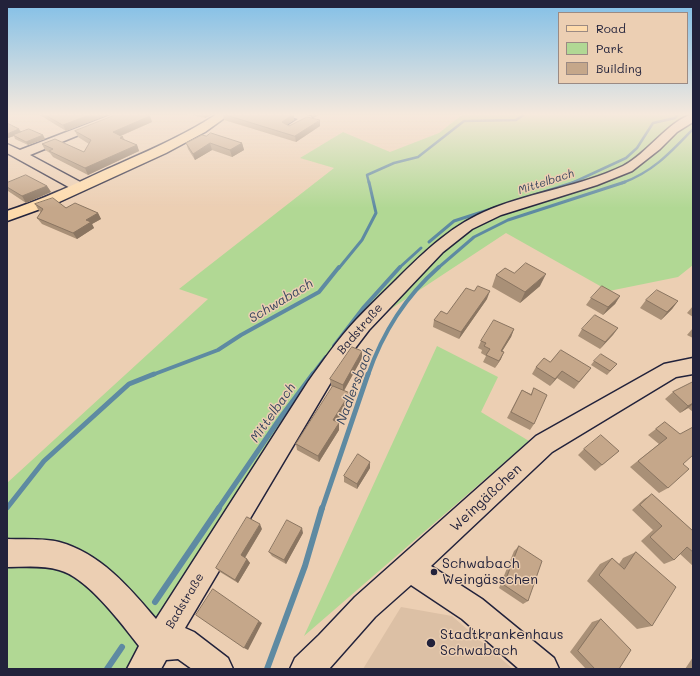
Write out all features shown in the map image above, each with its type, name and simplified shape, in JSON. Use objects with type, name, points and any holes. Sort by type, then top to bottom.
[{"type":"main road","points":[[7,216],[79,187],[167,146]]},
{"type":"street","points":[[21,154],[42,146]]},
{"type":"street","name":"Badstraße","points":[[150,657],[330,366],[362,324],[437,249],[467,226],[481,218],[551,194],[592,182],[628,168],[657,146]]},
{"type":"street","points":[[7,148],[21,154],[79,187]]},
{"type":"street","name":"Weingäßchen","points":[[306,669],[330,646],[365,607],[544,444],[671,370],[693,366]]},
{"type":"street","points":[[7,553],[60,556],[86,568],[116,596],[150,657],[183,643],[217,669]]},
{"type":"street","points":[[409,568],[472,609],[543,669]]},
{"type":"shaded area","name":"Stadtkrankenhaus Schwabach","points":[[401,607],[452,616],[513,669],[363,669]]},
{"type":"green space","points":[[321,146],[375,146],[390,152],[407,146],[693,146],[693,265],[678,277],[609,291],[506,233],[365,326],[139,669],[7,669],[7,483],[208,299],[179,289],[334,168],[300,158]]},
{"type":"green space","points":[[437,346],[498,377],[481,412],[529,441],[304,636]]},
{"type":"building","points":[[45,146],[70,146],[84,152],[88,146],[136,146],[85,168],[49,151],[53,149]]},
{"type":"building","points":[[188,146],[206,146],[193,154]]},
{"type":"building","points":[[217,146],[238,146],[230,150]]},
{"type":"building","points":[[26,175],[47,186],[22,196],[7,187],[7,183]]},
{"type":"building","points":[[53,198],[66,208],[75,203],[98,213],[86,220],[91,222],[73,233],[37,218],[43,209],[35,204]]},
{"type":"building","points":[[526,263],[546,274],[525,292],[496,275],[505,268],[514,273]]},
{"type":"building","points":[[478,286],[490,291],[461,332],[434,320],[441,311],[447,314],[466,288],[474,291]]},
{"type":"building","points":[[602,286],[620,296],[608,307],[591,298]]},
{"type":"building","points":[[657,290],[678,301],[667,312],[646,300]]},
{"type":"building","points":[[595,315],[618,328],[605,342],[582,329]]},
{"type":"building","points":[[494,320],[514,329],[501,351],[504,352],[499,361],[486,355],[490,349],[484,346],[486,343],[481,341]]},
{"type":"building","points":[[352,347],[362,351],[343,385],[330,379]]},
{"type":"building","points":[[561,350],[591,368],[579,382],[562,371],[555,379],[536,367],[544,358],[550,362]]},
{"type":"building","points":[[601,354],[617,364],[610,371],[594,361]]},
{"type":"building","points":[[693,382],[693,403],[688,406],[673,392]]},
{"type":"building","points":[[333,386],[350,393],[333,420],[339,423],[318,456],[296,444]]},
{"type":"building","points":[[534,388],[547,395],[534,424],[511,412],[522,390],[531,395]]},
{"type":"building","points":[[665,422],[680,434],[693,427],[693,455],[683,464],[689,469],[668,488],[638,461],[667,438],[656,429]]},
{"type":"building","points":[[601,435],[619,451],[602,465],[584,449]]},
{"type":"building","points":[[358,454],[370,462],[357,484],[344,476]]},
{"type":"building","points":[[652,494],[693,531],[693,552],[687,547],[674,560],[650,537],[662,526],[640,505]]},
{"type":"building","points":[[247,517],[260,524],[241,555],[247,559],[235,580],[216,568]]},
{"type":"building","points":[[287,520],[302,528],[284,560],[269,552]]},
{"type":"building","points":[[519,546],[542,561],[528,601],[504,585]]},
{"type":"building","points":[[636,552],[676,587],[652,626],[599,575],[612,558],[624,569]]},
{"type":"building","points":[[213,589],[259,621],[244,648],[196,615]]},
{"type":"building","points":[[601,619],[631,650],[619,669],[595,669],[578,651]]},
{"type":"waterway","name":"Schwabach","points":[[369,183],[367,175],[394,163],[418,157],[433,146]]},
{"type":"waterway","name":"Mittelbach","points":[[572,183],[626,158],[639,146]]},
{"type":"waterway","name":"Nadlersbach","points":[[622,183],[652,167],[676,146]]},
{"type":"waterway","name":"Schwabach","points":[[339,268],[362,240],[376,213],[369,182]]},
{"type":"waterway","name":"Mittelbach","points":[[429,242],[454,221],[572,183]]},
{"type":"waterway","name":"Nadlersbach","points":[[438,268],[474,237],[508,220],[622,183]]},
{"type":"waterway","name":"Mittelbach","points":[[400,268],[421,248]]},
{"type":"waterway","name":"Schwabach","points":[[152,375],[218,350],[241,335],[319,292],[339,267]]},
{"type":"waterway","name":"Nadlersbach","points":[[368,375],[380,345],[396,316],[416,290],[439,267]]},
{"type":"waterway","name":"Mittelbach","points":[[334,346],[364,307],[400,268]]},
{"type":"waterway","name":"Mittelbach","points":[[312,375],[326,357]]},
{"type":"waterway","name":"Schwabach","points":[[7,508],[44,461],[129,384],[154,374]]},
{"type":"waterway","name":"Mittelbach","points":[[218,509],[281,417],[313,374]]},
{"type":"waterway","name":"Nadlersbach","points":[[322,509],[368,374]]},
{"type":"waterway","name":"Mittelbach","points":[[155,602],[219,508]]},
{"type":"waterway","name":"Nadlersbach","points":[[267,669],[305,566],[322,508]]},
{"type":"waterway","name":"Mittelbach","points":[[107,669],[122,647]]},
{"type":"place","name":"Schwabach Weingässchen","points":[[434,572]]},
{"type":"place","name":"Stadtkrankenhaus Schwabach","points":[[431,643]]}]
